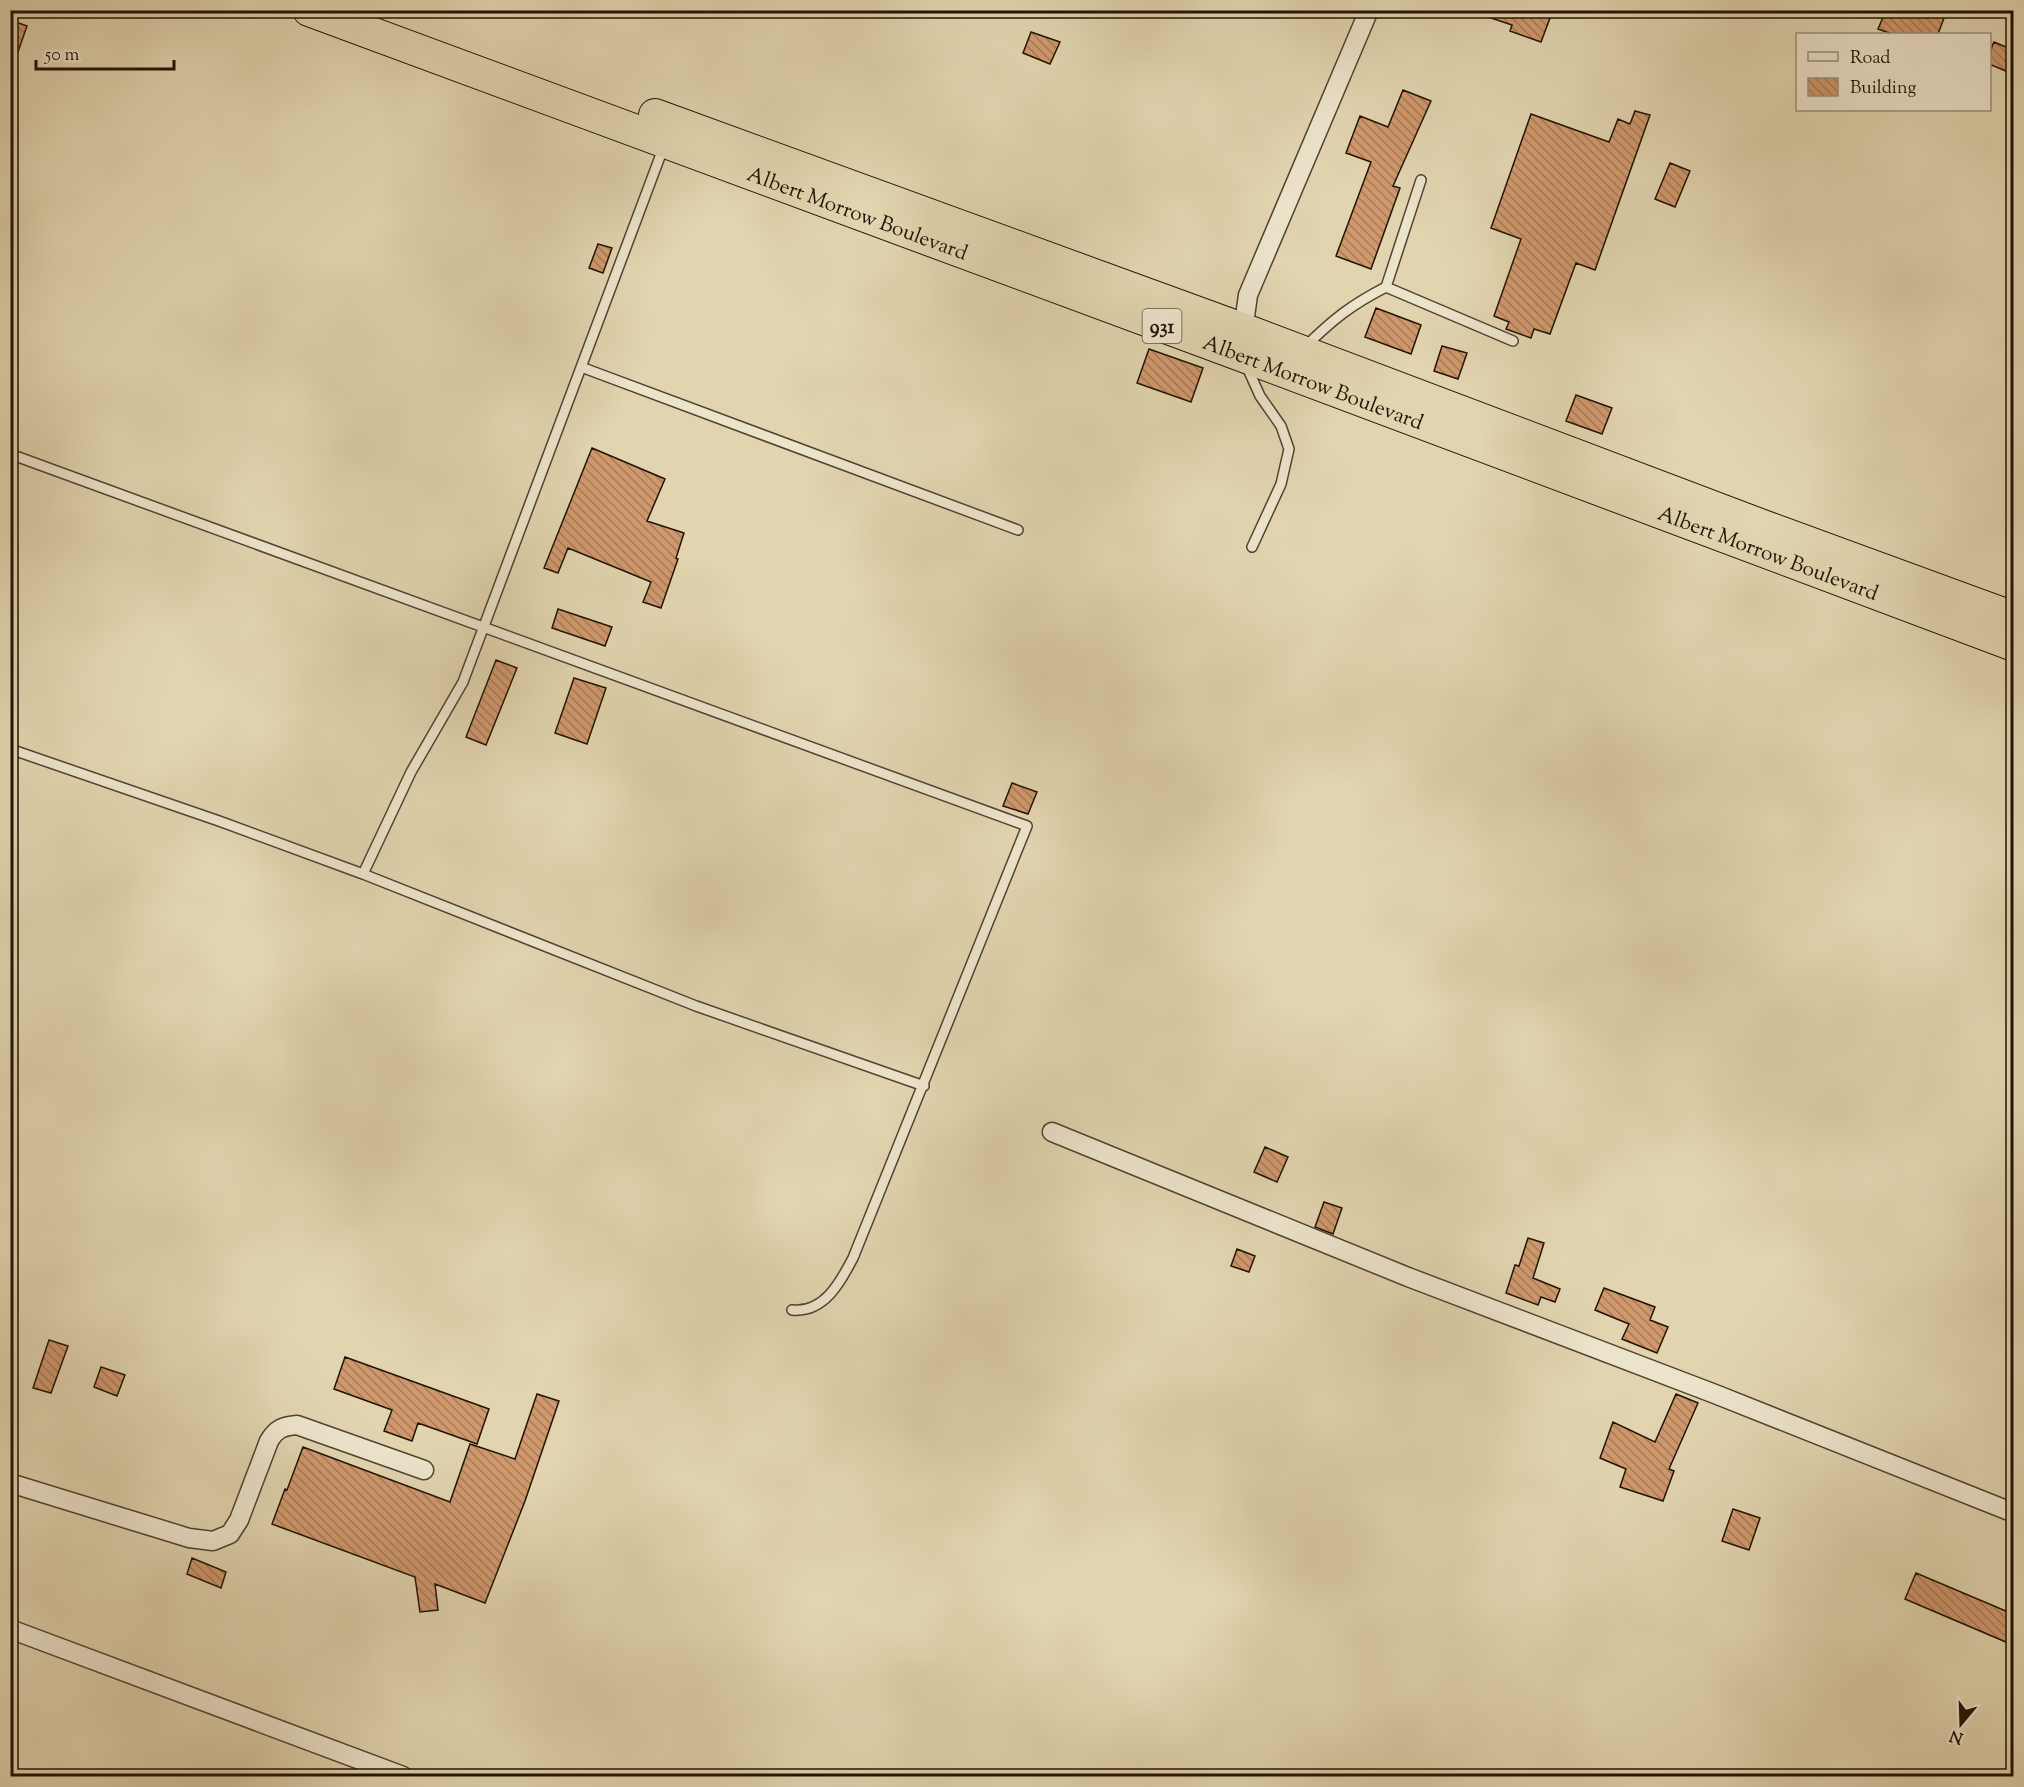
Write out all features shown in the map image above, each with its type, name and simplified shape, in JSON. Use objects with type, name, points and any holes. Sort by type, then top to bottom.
[{"type":"highway","name":"Albert Morrow Boulevard","points":[[309,10],[665,142],[1242,342],[1300,352],[2013,618]]},
{"type":"highway","name":"Albert Morrow Boulevard","points":[[372,10],[1242,342],[2013,645]]},
{"type":"street","points":[[1242,342],[1248,295],[1369,10]]},
{"type":"street","points":[[1052,1132],[1408,1277],[1715,1394],[2013,1513]]},
{"type":"street","points":[[10,1483],[189,1538],[213,1541],[230,1534],[239,1520],[269,1441],[274,1431],[285,1426],[297,1425],[424,1470]]},
{"type":"street","points":[[10,1629],[403,1776]]},
{"type":"lane","points":[[363,874],[411,772],[463,682],[665,142]]},
{"type":"lane","points":[[1300,352],[1350,306],[1386,287],[1421,180]]},
{"type":"lane","points":[[1386,287],[1513,341]]},
{"type":"lane","points":[[1242,342],[1260,396],[1281,426],[1289,450],[1281,484],[1252,547]]},
{"type":"lane","points":[[581,368],[1018,530]]},
{"type":"lane","points":[[10,454],[1027,826],[853,1258],[826,1298],[805,1311],[792,1310]]},
{"type":"lane","points":[[10,749],[219,821],[363,874],[696,1006],[924,1086]]},
{"type":"building","points":[[1476,10],[1518,10],[1531,15],[1532,10],[1553,10],[1541,42],[1510,31],[1512,25],[1476,13]]},
{"type":"building","points":[[1886,10],[1899,10],[1913,16],[1915,10],[1947,10],[1938,33],[1889,33],[1878,29]]},
{"type":"building","points":[[10,20],[27,26],[13,66],[10,66]]},
{"type":"building","points":[[1031,32],[1060,42],[1050,64],[1023,53]]},
{"type":"building","points":[[1994,42],[2013,50],[2008,72],[1991,65],[1991,49]]},
{"type":"building","points":[[1403,90],[1431,101],[1393,186],[1400,188],[1371,269],[1336,256],[1371,162],[1346,153],[1360,116],[1388,127]]},
{"type":"building","points":[[1635,111],[1650,115],[1595,270],[1576,263],[1550,334],[1534,329],[1531,338],[1506,329],[1509,322],[1494,316],[1521,239],[1491,228],[1531,114],[1609,142],[1618,119],[1630,124]]},
{"type":"building","points":[[1670,163],[1690,171],[1675,207],[1655,199]]},
{"type":"building","points":[[598,244],[612,248],[603,273],[589,268]]},
{"type":"building","points":[[1376,308],[1421,325],[1411,354],[1365,337]]},
{"type":"building","points":[[1442,346],[1467,353],[1458,379],[1434,371]]},
{"type":"building","points":[[1149,349],[1203,368],[1191,402],[1137,383]]},
{"type":"building","points":[[1576,395],[1612,408],[1602,434],[1566,421]]},
{"type":"building","points":[[592,448],[665,479],[647,521],[684,533],[676,558],[678,559],[661,608],[643,602],[651,582],[568,548],[558,573],[544,568]]},
{"type":"building","points":[[558,609],[612,627],[605,646],[552,628]]},
{"type":"building","points":[[496,660],[517,668],[486,745],[466,737]]},
{"type":"building","points":[[574,678],[606,688],[587,744],[555,733]]},
{"type":"building","points":[[1012,783],[1037,792],[1028,814],[1003,806]]},
{"type":"building","points":[[1265,1147],[1288,1157],[1277,1182],[1254,1172]]},
{"type":"building","points":[[1324,1202],[1342,1208],[1333,1234],[1315,1227]]},
{"type":"building","points":[[1528,1238],[1544,1243],[1533,1278],[1560,1289],[1555,1302],[1541,1297],[1538,1305],[1506,1293],[1515,1265],[1519,1266]]},
{"type":"building","points":[[1237,1249],[1255,1256],[1249,1272],[1231,1266]]},
{"type":"building","points":[[1604,1288],[1655,1307],[1650,1320],[1668,1327],[1657,1353],[1622,1339],[1629,1324],[1595,1310]]},
{"type":"building","points":[[49,1340],[68,1346],[51,1393],[33,1388]]},
{"type":"building","points":[[345,1357],[489,1409],[477,1444],[418,1423],[412,1441],[384,1431],[392,1410],[334,1389]]},
{"type":"building","points":[[101,1367],[125,1375],[117,1396],[94,1387]]},
{"type":"building","points":[[537,1394],[559,1401],[525,1501],[485,1603],[435,1584],[438,1610],[420,1612],[415,1577],[272,1524],[303,1447],[450,1502],[470,1444],[515,1459]]},
{"type":"building","points":[[1676,1394],[1698,1403],[1669,1469],[1674,1471],[1663,1501],[1620,1487],[1626,1469],[1600,1458],[1613,1422],[1655,1442]]},
{"type":"building","points":[[1733,1509],[1760,1518],[1749,1550],[1722,1541]]},
{"type":"building","points":[[192,1558],[226,1572],[221,1588],[187,1574]]},
{"type":"building","points":[[1916,1573],[2013,1614],[2013,1645],[1905,1599]]}]
